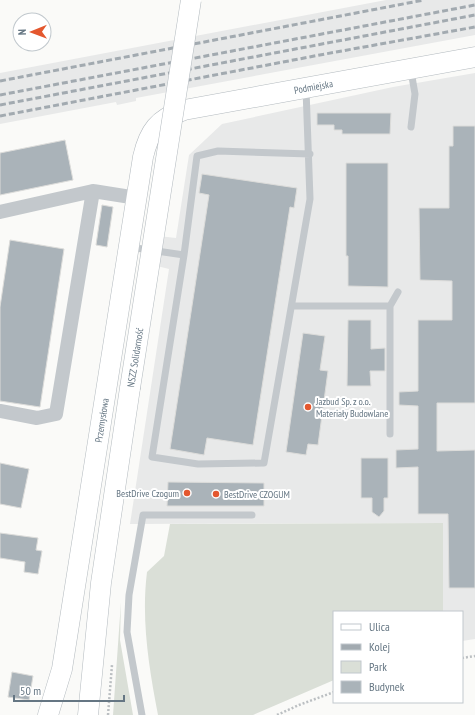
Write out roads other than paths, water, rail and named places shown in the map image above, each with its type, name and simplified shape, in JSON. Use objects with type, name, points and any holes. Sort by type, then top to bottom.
[{"type":"street","name":"NSZZ Solidarność","points":[[88,715],[101,583],[191,0]]},
{"type":"street","name":"Podmiejska","points":[[157,126],[167,116],[184,110],[475,57]]},
{"type":"street","name":"Przemysłowa","points":[[48,715],[62,669],[66,647],[136,198],[147,142],[157,126]]},
{"type":"street","points":[[0,412],[37,418],[56,414],[93,191]]},
{"type":"street","points":[[0,212],[93,191],[136,198]]},
{"type":"lane","points":[[411,68],[415,94],[411,127]]},
{"type":"lane","points":[[306,88],[310,154],[310,199],[293,306],[264,463],[198,464],[152,457],[184,255],[197,156],[218,150],[310,154]]},
{"type":"lane","points":[[129,247],[184,255]]},
{"type":"lane","points":[[390,434],[390,306],[398,292]]},
{"type":"lane","points":[[293,306],[390,306]]},
{"type":"lane","points":[[142,715],[127,632],[129,595],[143,515],[252,515]]},
{"type":"railway","points":[[0,81],[424,0]]},
{"type":"railway","points":[[0,95],[475,5]]},
{"type":"railway","points":[[0,105],[475,15]]},
{"type":"railway","points":[[0,116],[475,27]]},
{"type":"place","name":"Jazbud Sp. z o.o. Materiały Budowlane","points":[[308,407]]},
{"type":"place","name":"BestDrive Czogum","points":[[187,493]]},
{"type":"place","name":"BestDrive CZOGUM","points":[[216,494]]}]
